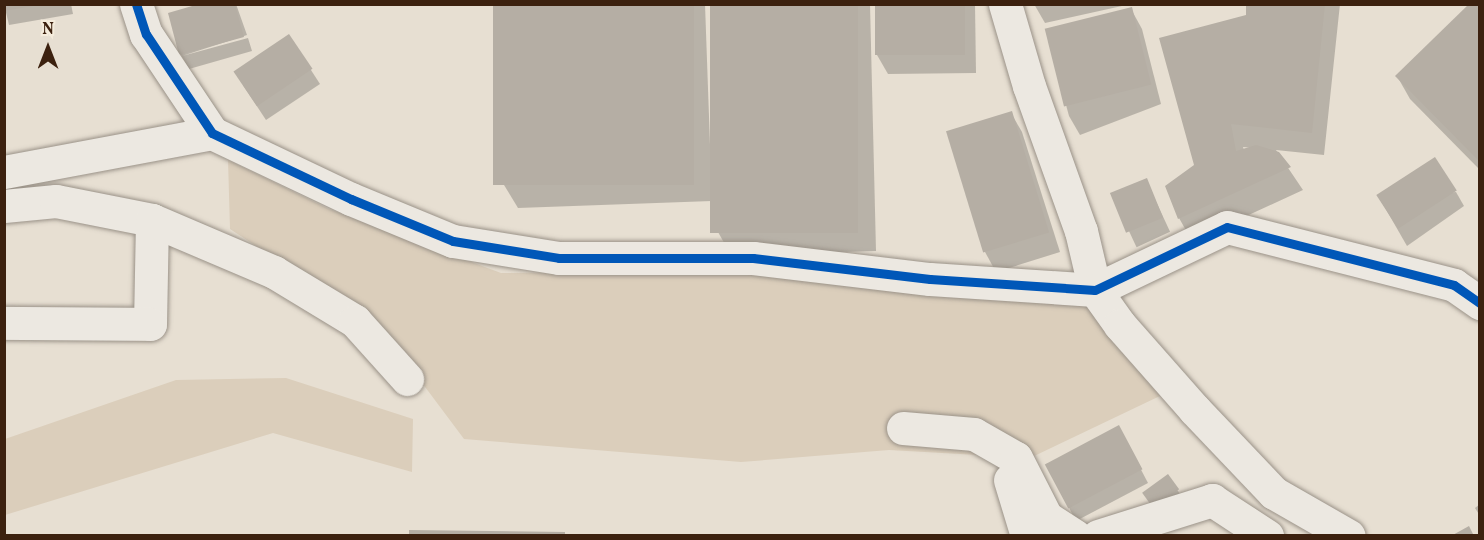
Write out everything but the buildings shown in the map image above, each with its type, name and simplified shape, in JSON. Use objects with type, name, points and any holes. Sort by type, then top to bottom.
[{"type":"street","points":[[136,4],[146,34],[212,134],[453,241],[559,258],[753,258],[930,279],[1095,290],[1227,227],[1454,285],[1479,303]]},
{"type":"street","points":[[1005,4],[1029,86],[1081,231],[1095,290],[1119,325],[1274,493],[1349,536]]},
{"type":"street","points":[[4,172],[212,134]]},
{"type":"street","points":[[4,206],[56,201],[152,220],[274,272],[355,321],[407,379]]},
{"type":"street","points":[[4,324],[150,324],[152,220]]},
{"type":"street","points":[[903,428],[974,434],[1002,453],[1016,458],[1046,517],[1075,536]]},
{"type":"street","points":[[1002,453],[1027,536]]},
{"type":"street","points":[[1098,536],[1212,500],[1266,536]]},
{"type":"shaded area","points":[[228,160],[329,209],[501,273],[756,270],[1086,303],[1162,395],[1030,458],[889,450],[741,462],[464,439],[381,328],[230,229]]},
{"type":"shaded area","points":[[286,378],[413,419],[412,472],[273,433],[5,515],[5,439],[176,380]]},
{"type":"cycle path","points":[[136,4],[146,34],[212,133],[351,199],[453,241],[559,258],[753,258],[930,279],[1095,290],[1227,227],[1454,285],[1480,303]]}]
